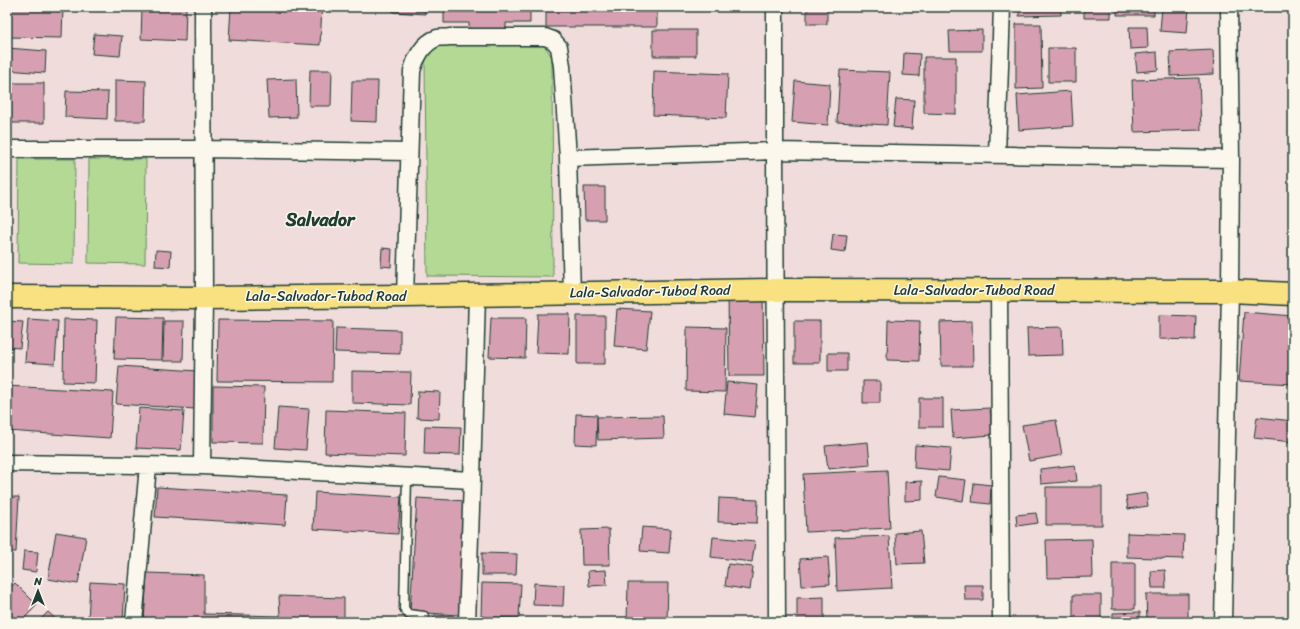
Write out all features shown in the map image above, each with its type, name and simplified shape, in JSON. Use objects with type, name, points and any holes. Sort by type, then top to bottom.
[{"type":"main road","name":"Lala-Salvador-Tubod Road","points":[[7,297],[204,298],[776,290],[1230,291],[1293,294]]},
{"type":"street","points":[[202,466],[204,298],[203,7]]},
{"type":"street","points":[[776,7],[775,151],[777,622]]},
{"type":"street","points":[[997,155],[1002,7]]},
{"type":"street","points":[[1223,622],[1230,291],[1230,7]]},
{"type":"street","points":[[405,296],[412,70],[415,60],[428,43],[436,38],[450,37],[545,37],[554,40],[559,47],[561,54],[568,158],[572,293]]},
{"type":"street","points":[[7,149],[203,149],[409,152]]},
{"type":"street","points":[[568,158],[775,151],[1231,159]]},
{"type":"street","points":[[998,290],[1001,622]]},
{"type":"street","points":[[467,622],[477,295]]},
{"type":"street","points":[[7,463],[202,466],[472,480]]},
{"type":"street","points":[[134,622],[148,466]]},
{"type":"lane","points":[[407,477],[404,608],[408,614],[424,616],[425,622]]},
{"type":"green space","points":[[542,42],[552,57],[553,277],[427,276],[425,61],[435,43]]},
{"type":"green space","points":[[19,159],[75,159],[74,264],[18,263]]},
{"type":"green space","points":[[89,159],[146,159],[145,264],[88,263]]},
{"type":"building","points":[[8,7],[63,7],[62,38],[8,37]]},
{"type":"building","points":[[142,7],[186,7],[185,41],[141,39]]},
{"type":"building","points":[[231,7],[322,7],[320,45],[229,40]]},
{"type":"building","points":[[393,7],[425,7],[425,14],[393,12]]},
{"type":"building","points":[[444,7],[530,7],[530,23],[506,23],[506,33],[469,33],[469,23],[444,23]]},
{"type":"building","points":[[546,7],[657,7],[657,27],[546,27]]},
{"type":"building","points":[[807,7],[827,7],[827,24],[807,24]]},
{"type":"building","points":[[1019,7],[1061,7],[1061,15],[1019,16]]},
{"type":"building","points":[[1084,7],[1111,7],[1111,18],[1084,18]]},
{"type":"building","points":[[1117,7],[1154,7],[1154,15],[1117,15]]},
{"type":"building","points":[[1162,7],[1189,8],[1187,33],[1160,31]]},
{"type":"building","points":[[1016,24],[1041,24],[1042,88],[1016,89]]},
{"type":"building","points":[[1129,27],[1147,27],[1148,48],[1130,49]]},
{"type":"building","points":[[653,30],[696,30],[696,56],[653,56]]},
{"type":"building","points":[[982,30],[982,51],[950,51],[949,31]]},
{"type":"building","points":[[94,34],[122,36],[120,56],[92,54]]},
{"type":"building","points":[[7,48],[46,51],[45,73],[7,70]]},
{"type":"building","points":[[1048,48],[1076,48],[1076,82],[1048,82]]},
{"type":"building","points":[[1213,50],[1214,74],[1171,76],[1170,52]]},
{"type":"building","points":[[1157,52],[1158,70],[1137,72],[1135,54]]},
{"type":"building","points":[[904,53],[920,54],[919,76],[903,75]]},
{"type":"building","points":[[924,57],[956,57],[956,114],[924,113]]},
{"type":"building","points":[[310,70],[332,70],[331,106],[309,106]]},
{"type":"building","points":[[840,70],[890,72],[887,125],[837,122]]},
{"type":"building","points":[[654,71],[728,74],[726,118],[653,115]]},
{"type":"building","points":[[1199,78],[1201,130],[1134,132],[1132,80]]},
{"type":"building","points":[[296,79],[297,117],[269,118],[267,80]]},
{"type":"building","points":[[115,80],[146,81],[145,121],[115,121]]},
{"type":"building","points":[[352,81],[378,81],[377,122],[351,121]]},
{"type":"building","points":[[795,81],[830,84],[828,125],[792,122]]},
{"type":"building","points":[[7,83],[44,83],[44,123],[7,123]]},
{"type":"building","points":[[66,91],[108,92],[107,119],[65,117]]},
{"type":"building","points":[[1071,91],[1073,126],[1019,130],[1017,95]]},
{"type":"building","points":[[896,99],[914,100],[912,129],[893,127]]},
{"type":"building","points":[[584,187],[605,187],[605,220],[585,220]]},
{"type":"building","points":[[833,234],[847,235],[845,252],[831,250]]},
{"type":"building","points":[[382,248],[392,249],[391,267],[381,266]]},
{"type":"building","points":[[156,250],[171,251],[170,267],[155,266]]},
{"type":"building","points":[[763,294],[764,376],[729,376],[728,295]]},
{"type":"building","points":[[617,309],[650,311],[646,349],[614,346]]},
{"type":"building","points":[[1244,312],[1293,316],[1293,384],[1239,381]]},
{"type":"building","points":[[538,314],[570,314],[569,354],[536,353]]},
{"type":"building","points":[[1159,315],[1196,316],[1195,340],[1159,339]]},
{"type":"building","points":[[577,316],[605,316],[605,364],[577,364]]},
{"type":"building","points":[[116,317],[163,318],[162,360],[114,359]]},
{"type":"building","points":[[491,318],[526,318],[525,358],[489,357]]},
{"type":"building","points":[[28,319],[58,321],[55,364],[25,362]]},
{"type":"building","points":[[64,319],[97,320],[95,383],[63,382]]},
{"type":"building","points":[[218,320],[333,321],[332,382],[217,381]]},
{"type":"building","points":[[888,320],[920,321],[919,361],[887,360]]},
{"type":"building","points":[[7,321],[23,322],[20,348],[7,347]]},
{"type":"building","points":[[164,321],[184,321],[183,361],[163,361]]},
{"type":"building","points":[[794,321],[820,321],[820,363],[794,363]]},
{"type":"building","points":[[972,321],[973,366],[941,366],[940,322]]},
{"type":"building","points":[[687,327],[726,328],[725,392],[686,391]]},
{"type":"building","points":[[1062,327],[1063,355],[1028,356],[1027,328]]},
{"type":"building","points":[[336,328],[400,330],[400,354],[335,352]]},
{"type":"building","points":[[828,353],[847,353],[847,371],[828,371]]},
{"type":"building","points":[[119,366],[198,371],[195,409],[116,404]]},
{"type":"building","points":[[352,371],[411,372],[410,405],[352,403]]},
{"type":"building","points":[[863,381],[880,381],[880,403],[863,403]]},
{"type":"building","points":[[727,382],[758,385],[755,417],[724,414]]},
{"type":"building","points":[[7,386],[113,392],[110,438],[7,431]]},
{"type":"building","points":[[213,386],[264,387],[263,443],[213,442]]},
{"type":"building","points":[[418,391],[440,392],[439,419],[417,418]]},
{"type":"building","points":[[919,398],[943,398],[943,427],[919,427]]},
{"type":"building","points":[[278,407],[309,409],[306,450],[275,448]]},
{"type":"building","points":[[139,408],[184,411],[181,450],[136,448]]},
{"type":"building","points":[[990,408],[992,435],[953,438],[951,410]]},
{"type":"building","points":[[326,410],[406,413],[405,456],[325,453]]},
{"type":"building","points":[[576,414],[597,415],[596,445],[575,444]]},
{"type":"building","points":[[663,416],[664,438],[598,440],[597,417]]},
{"type":"building","points":[[1257,417],[1293,421],[1293,442],[1254,438]]},
{"type":"building","points":[[1056,420],[1062,455],[1029,461],[1022,425]]},
{"type":"building","points":[[425,426],[461,427],[460,455],[424,454]]},
{"type":"building","points":[[868,442],[870,465],[828,469],[825,446]]},
{"type":"building","points":[[915,445],[951,448],[949,471],[914,468]]},
{"type":"building","points":[[1075,465],[1077,481],[1041,484],[1040,469]]},
{"type":"building","points":[[887,470],[890,528],[806,532],[803,474]]},
{"type":"building","points":[[939,477],[966,480],[963,501],[936,497]]},
{"type":"building","points":[[922,481],[922,500],[905,501],[905,482]]},
{"type":"building","points":[[974,483],[991,485],[990,504],[972,502]]},
{"type":"building","points":[[157,487],[287,495],[285,525],[155,517]]},
{"type":"building","points":[[1046,487],[1102,487],[1102,525],[1046,525]]},
{"type":"building","points":[[315,492],[401,497],[398,534],[313,529]]},
{"type":"building","points":[[1146,493],[1148,506],[1128,509],[1126,496]]},
{"type":"building","points":[[7,497],[19,497],[16,552],[7,552]]},
{"type":"building","points":[[417,498],[466,501],[459,615],[410,612]]},
{"type":"building","points":[[719,498],[758,500],[757,523],[718,522]]},
{"type":"building","points":[[1036,513],[1038,523],[1017,526],[1016,515]]},
{"type":"building","points":[[642,527],[671,529],[669,553],[640,551]]},
{"type":"building","points":[[609,529],[610,565],[582,565],[581,530]]},
{"type":"building","points":[[921,531],[924,563],[897,564],[895,533]]},
{"type":"building","points":[[56,532],[86,537],[78,584],[48,579]]},
{"type":"building","points":[[1127,533],[1184,535],[1183,559],[1127,557]]},
{"type":"building","points":[[889,536],[892,588],[837,591],[835,538]]},
{"type":"building","points":[[713,537],[755,541],[752,562],[711,557]]},
{"type":"building","points":[[1092,539],[1093,577],[1047,578],[1046,540]]},
{"type":"building","points":[[24,551],[38,552],[36,572],[22,570]]},
{"type":"building","points":[[482,553],[517,554],[516,575],[482,575]]},
{"type":"building","points":[[828,557],[830,584],[802,586],[800,559]]},
{"type":"building","points":[[1112,563],[1135,563],[1135,609],[1112,609]]},
{"type":"building","points":[[728,564],[753,567],[750,590],[725,586]]},
{"type":"building","points":[[606,570],[607,585],[589,586],[588,571]]},
{"type":"building","points":[[1165,570],[1166,588],[1152,588],[1151,571]]},
{"type":"building","points":[[147,573],[204,575],[204,614],[280,616],[279,596],[344,598],[344,622],[144,622]]},
{"type":"building","points":[[90,582],[125,584],[123,622],[88,622]]},
{"type":"building","points":[[15,583],[37,605],[21,622],[17,622],[7,612],[7,591]]},
{"type":"building","points":[[482,583],[521,584],[519,618],[481,617]]},
{"type":"building","points":[[534,583],[564,585],[563,606],[533,605]]},
{"type":"building","points":[[628,583],[668,583],[667,622],[627,622]]},
{"type":"building","points":[[964,585],[983,585],[983,600],[965,600]]},
{"type":"building","points":[[1146,594],[1188,594],[1188,622],[1147,622]]},
{"type":"building","points":[[1073,595],[1101,595],[1101,622],[1073,622]]},
{"type":"building","points":[[824,597],[824,622],[797,622],[797,598]]},
{"type":"building","points":[[48,612],[59,622],[38,622]]},
{"type":"building","points":[[1140,612],[1140,622],[1113,622],[1113,613]]},
{"type":"building","points":[[434,615],[454,616],[454,622],[433,622]]},
{"type":"building","points":[[346,618],[419,620],[419,622],[346,622]]},
{"type":"district","name":"Salvador","points":[[320,220]]}]
